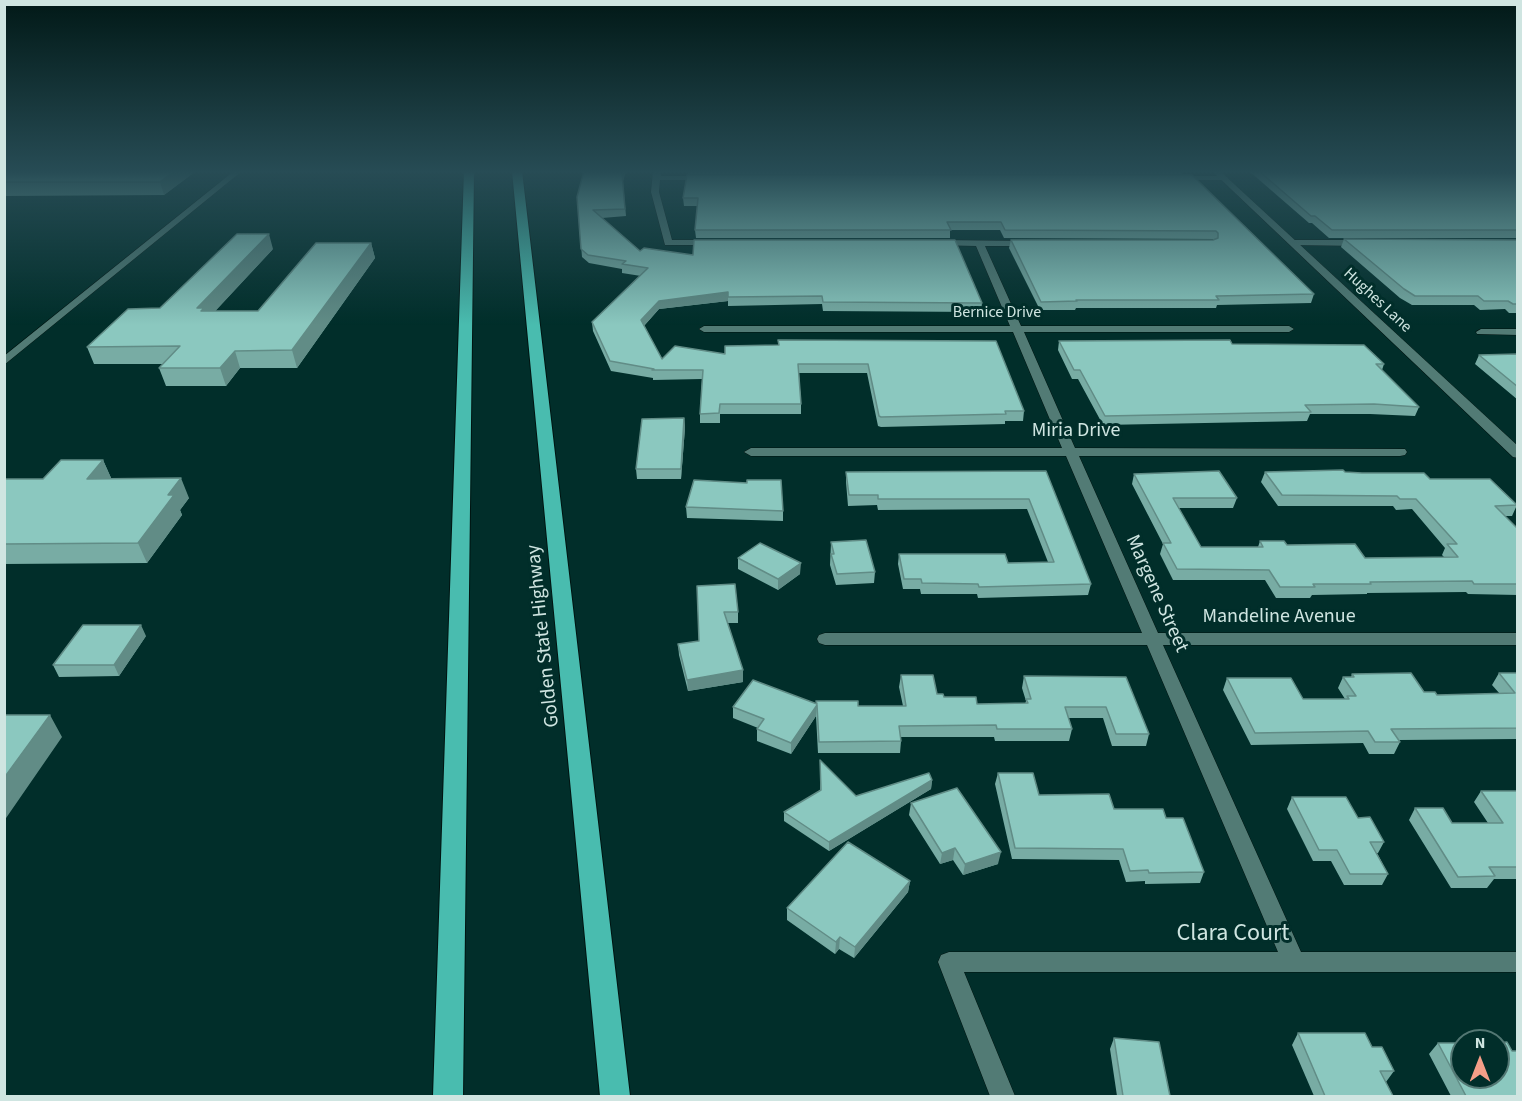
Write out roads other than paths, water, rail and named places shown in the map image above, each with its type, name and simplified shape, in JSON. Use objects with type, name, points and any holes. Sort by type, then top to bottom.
[{"type":"highway","points":[[448,1096],[468,222]]},
{"type":"highway","name":"Golden State Highway","points":[[522,222],[615,1096]]},
{"type":"street","points":[[4,362],[175,222]]},
{"type":"street","points":[[663,222],[668,243],[728,243]]},
{"type":"street","name":"Hughes Lane","points":[[1271,222],[1518,454]]},
{"type":"street","points":[[920,243],[1037,243]]},
{"type":"street","name":"Margene Street","points":[[980,243],[1294,962]]},
{"type":"street","points":[[1293,243],[1376,243]]},
{"type":"street","name":"Bernice Drive","points":[[704,329],[1289,329]]},
{"type":"street","points":[[1481,332],[1518,332]]},
{"type":"street","name":"Miria Drive","points":[[752,452],[1400,452]]},
{"type":"street","name":"Mandeline Avenue","points":[[825,639],[1518,639]]},
{"type":"street","name":"Clara Court","points":[[1002,1096],[949,962],[1518,962]]}]
